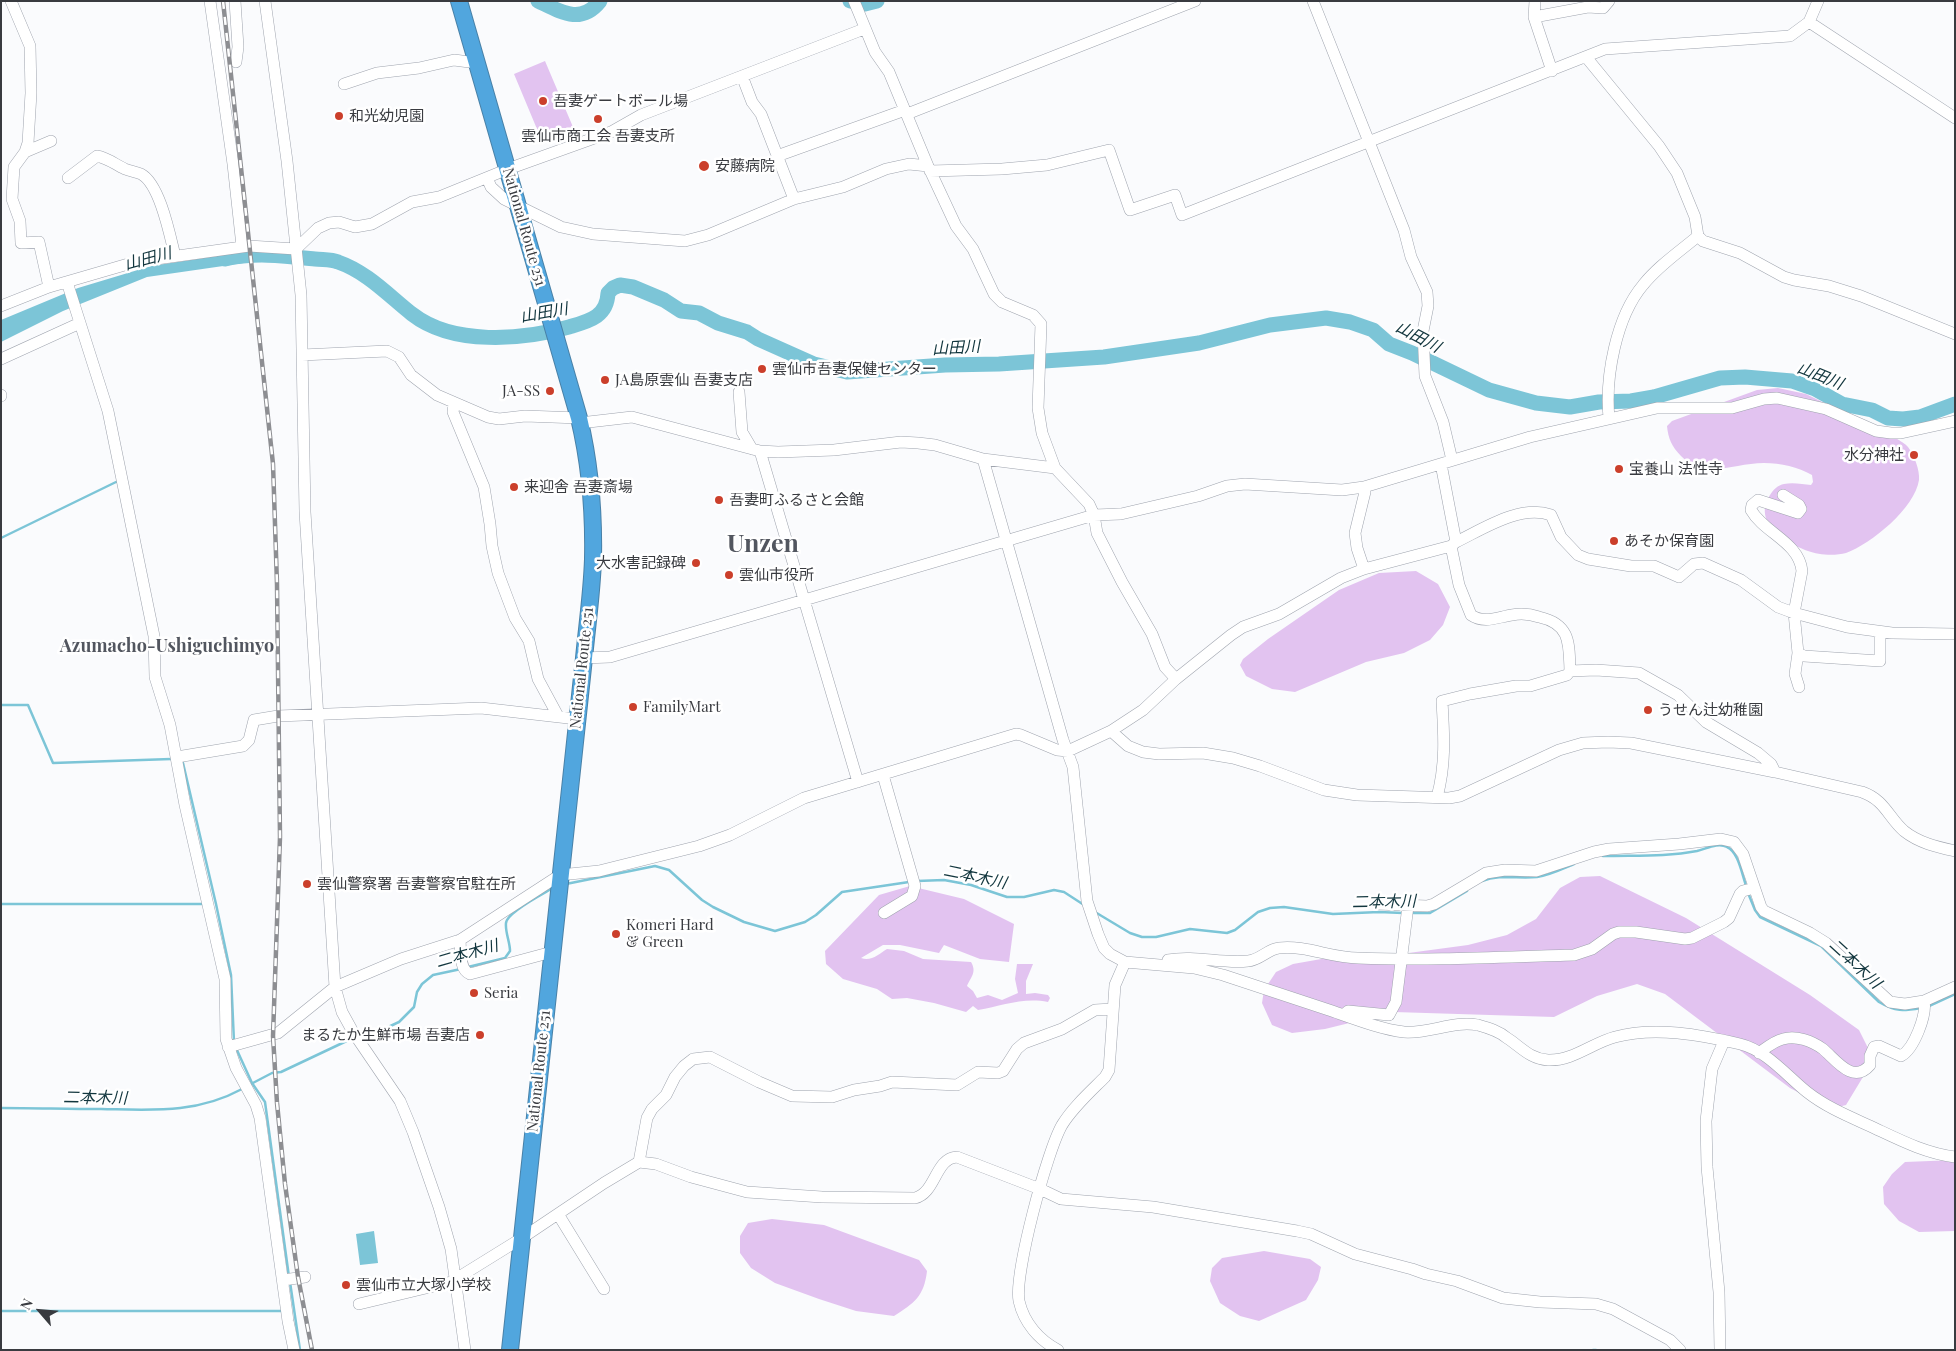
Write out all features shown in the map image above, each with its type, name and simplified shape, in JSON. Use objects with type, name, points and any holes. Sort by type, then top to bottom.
[{"type":"highway","name":"National Route 251","points":[[459,1],[580,420],[590,477],[593,509],[593,561],[584,658],[510,1350]]},
{"type":"street","points":[[11,1],[30,46],[31,93],[28,143],[25,152],[14,166],[6,200],[20,221],[21,243],[39,242],[50,287]]},
{"type":"street","points":[[210,1],[233,164],[242,246]]},
{"type":"street","points":[[235,1],[238,47],[236,62]]},
{"type":"street","points":[[265,1],[301,295],[305,512],[335,986],[342,1012],[355,1035],[400,1101],[439,1207],[451,1249],[465,1350]]},
{"type":"street","points":[[777,156],[906,112],[1195,1]]},
{"type":"street","points":[[1313,1],[1404,230],[1411,257],[1427,292],[1428,306],[1423,342],[1424,367],[1425,376],[1443,422],[1459,585],[1471,615],[1483,620],[1526,613],[1550,619],[1563,630],[1568,640],[1570,671]]},
{"type":"street","points":[[1535,1],[1534,17],[1552,70]]},
{"type":"street","points":[[1534,17],[1588,7],[1602,8],[1609,1]]},
{"type":"street","points":[[487,178],[498,195],[562,227],[593,234],[685,241],[708,235],[794,199],[843,186],[899,165],[909,164],[929,169],[1002,169],[1046,165],[1109,150],[1130,210],[1175,195],[1182,215],[1605,49],[1790,36],[1809,22],[1818,1]]},
{"type":"street","points":[[854,3],[875,52],[889,72],[929,169],[956,226],[973,250],[994,294],[1002,302],[1033,316],[1039,321],[1042,329],[1038,408],[1042,433],[1055,468],[1088,504],[1094,515],[1097,533],[1152,634],[1165,667],[1176,679]]},
{"type":"street","points":[[1809,22],[1955,118]]},
{"type":"street","points":[[296,252],[318,228],[329,223],[339,222],[355,227],[372,224],[412,202],[439,197],[508,169],[611,132],[641,115],[864,29]]},
{"type":"street","points":[[1586,57],[1659,146],[1677,173],[1695,218],[1698,236],[1703,241],[1740,253],[1784,277],[1829,286],[1861,296],[1955,334]]},
{"type":"street","points":[[344,84],[377,73],[419,68],[454,60],[476,63]]},
{"type":"street","points":[[742,76],[752,102],[761,114],[794,199]]},
{"type":"street","points":[[25,152],[51,141]]},
{"type":"street","points":[[68,178],[97,156],[142,174],[150,182],[162,208],[175,256]]},
{"type":"street","points":[[1609,415],[1613,355],[1618,334],[1627,312],[1641,286],[1655,271],[1698,236]]},
{"type":"street","points":[[1,306],[50,287],[67,284],[135,262],[242,246],[296,252]]},
{"type":"street","points":[[67,284],[108,411],[154,636],[155,677],[170,725],[185,805],[225,979],[226,1039],[230,1056],[256,1105],[260,1118],[294,1350]]},
{"type":"street","points":[[1,358],[79,321]]},
{"type":"street","points":[[302,355],[387,351],[399,357],[411,375],[422,386],[454,404],[499,419],[525,416],[580,420],[632,417],[756,450],[778,452],[834,450],[901,442],[935,445],[983,459],[1055,468]]},
{"type":"street","points":[[739,392],[742,432],[756,450],[804,599],[858,782]]},
{"type":"street","points":[[584,658],[610,657],[1094,515],[1121,514],[1198,496],[1227,486],[1246,484],[1342,490],[1364,487],[1609,415],[1657,408],[1727,408],[1764,399],[1777,398],[1826,409],[1876,431],[1891,433],[1902,433],[1955,421]]},
{"type":"street","points":[[454,404],[453,412],[484,488],[492,546],[498,573],[515,618],[529,641],[538,679],[558,716]]},
{"type":"street","points":[[983,459],[1063,740],[1073,767],[1088,907],[1104,948],[1110,954],[1125,962],[1194,968],[1223,975],[1390,1030],[1422,1032],[1475,1024],[1490,1028],[1506,1037],[1533,1057],[1547,1060],[1562,1059],[1616,1036],[1646,1032],[1699,1035],[1743,1044],[1759,1053],[1808,1093],[1842,1113],[1916,1148],[1955,1157]]},
{"type":"street","points":[[1364,487],[1365,492],[1355,533],[1357,548],[1364,569]]},
{"type":"street","points":[[1783,495],[1799,505],[1801,509],[1798,513],[1795,514],[1758,500],[1752,505],[1751,510],[1799,558],[1802,570],[1794,613],[1798,653],[1795,674],[1799,688]]},
{"type":"street","points":[[228,1047],[278,1033],[335,986],[401,959],[460,940],[559,882],[698,846],[730,835],[804,798],[1016,734],[1057,750],[1068,751],[1112,731],[1143,710],[1176,679],[1243,627],[1279,614],[1341,578],[1364,569],[1454,544],[1512,516],[1535,513],[1551,515],[1561,538],[1578,555],[1588,559],[1631,566],[1654,566],[1679,577],[1694,564],[1704,563],[1741,580],[1778,607],[1794,613],[1847,627],[1880,632],[1955,634]]},
{"type":"street","points":[[1798,653],[1804,656],[1880,661],[1880,632]]},
{"type":"street","points":[[1437,797],[1442,782],[1445,743],[1442,701],[1479,692],[1516,686],[1530,686],[1567,675],[1570,671],[1596,670],[1639,673],[1678,695],[1706,722],[1758,752],[1771,764],[1775,772]]},
{"type":"street","points":[[177,757],[243,746],[249,740],[252,724],[257,718],[481,708],[577,718]]},
{"type":"street","points":[[1112,731],[1128,746],[1143,752],[1159,754],[1203,753],[1233,758],[1324,790],[1357,795],[1437,797],[1460,796],[1559,750],[1583,743],[1631,743],[1775,772],[1872,796],[1880,802],[1903,830],[1909,834],[1927,844],[1955,851]]},
{"type":"street","points":[[883,775],[913,880],[914,890],[912,896],[884,913]]},
{"type":"street","points":[[1377,904],[1407,910],[1434,904],[1479,876],[1495,870],[1536,871],[1609,849],[1721,839],[1734,842],[1739,848],[1750,889],[1764,911],[1810,932],[1826,943],[1890,1002],[1925,1005],[1955,987]]},
{"type":"street","points":[[1165,965],[1170,959],[1247,962],[1256,960],[1276,948],[1311,950],[1345,958],[1402,960],[1574,955],[1592,949],[1613,934],[1619,932],[1636,932],[1685,939],[1692,938],[1724,922],[1750,889]]},
{"type":"street","points":[[1344,1015],[1348,1010],[1391,1014],[1396,1002],[1407,910]]},
{"type":"street","points":[[460,940],[464,966],[470,974],[552,952]]},
{"type":"street","points":[[1058,1350],[1046,1344],[1030,1327],[1020,1303],[1018,1290],[1019,1276],[1053,1143],[1072,1111],[1105,1077],[1109,1070],[1115,985],[1125,962]]},
{"type":"street","points":[[1759,1053],[1783,1039],[1796,1038],[1810,1041],[1822,1048],[1842,1068],[1853,1073],[1861,1072],[1870,1065],[1870,1056],[1874,1047],[1879,1046],[1901,1056],[1905,1054],[1914,1040],[1925,1005]]},
{"type":"street","points":[[639,1162],[647,1118],[652,1109],[666,1096],[675,1077],[684,1066],[693,1060],[710,1057],[759,1082],[792,1096],[832,1097],[892,1082],[957,1085],[978,1072],[998,1073],[1003,1071],[1017,1049],[1024,1044],[1062,1029],[1095,1010],[1112,1009]]},
{"type":"street","points":[[1720,1350],[1719,1292],[1707,1167],[1706,1121],[1712,1069],[1724,1041]]},
{"type":"street","points":[[359,1304],[454,1280],[639,1162],[656,1164],[703,1181],[747,1192],[832,1198],[915,1198],[925,1193],[946,1161],[957,1157],[1061,1199],[1153,1207],[1311,1234],[1355,1254],[1457,1281],[1503,1298],[1540,1302],[1596,1304],[1613,1309],[1670,1340],[1680,1350]]},
{"type":"street","points":[[703,1181],[708,1187],[749,1198]]},
{"type":"street","points":[[558,1214],[604,1289]]},
{"type":"street","points":[[283,1280],[305,1277]]},
{"type":"shaded area","name":"吾妻ゲートボール場","points":[[545,61],[573,127],[542,141],[514,74]]},
{"type":"shaded area","points":[[1778,388],[1806,394],[1896,438],[1907,446],[1914,458],[1919,472],[1919,480],[1916,491],[1909,502],[1901,513],[1879,533],[1846,553],[1827,555],[1808,551],[1781,537],[1768,523],[1765,514],[1766,505],[1774,490],[1780,485],[1787,483],[1811,485],[1813,482],[1812,475],[1795,468],[1770,463],[1710,469],[1700,467],[1690,463],[1681,456],[1671,442],[1667,426],[1672,421],[1757,390]]},
{"type":"shaded area","points":[[1416,571],[1438,584],[1450,607],[1443,625],[1430,640],[1404,653],[1366,662],[1295,692],[1272,689],[1246,676],[1240,665],[1243,659],[1268,639],[1339,590],[1379,573]]},
{"type":"shaded area","points":[[1600,876],[1686,918],[1810,995],[1859,1030],[1871,1054],[1869,1067],[1846,1105],[1830,1109],[1790,1088],[1665,994],[1637,984],[1597,996],[1554,1017],[1394,1012],[1325,1029],[1292,1033],[1272,1025],[1262,1003],[1264,990],[1276,972],[1293,964],[1327,958],[1401,954],[1468,945],[1507,935],[1536,919],[1560,888],[1580,877]]},
{"type":"shaded area","points":[[910,886],[964,899],[1014,924],[1009,962],[980,959],[944,945],[939,953],[900,945],[883,945],[861,958],[872,958],[887,949],[904,951],[923,959],[971,962],[973,972],[967,986],[977,998],[988,995],[1002,1000],[1018,993],[1015,979],[1017,964],[1033,964],[1026,981],[1026,994],[1048,995],[1050,998],[1048,1002],[1021,1001],[978,1010],[973,1006],[966,1012],[907,998],[892,999],[877,989],[843,979],[826,964],[825,951],[879,895]]},
{"type":"shaded area","points":[[1955,1160],[1955,1231],[1919,1232],[1899,1221],[1884,1204],[1883,1187],[1892,1174],[1905,1162]]},
{"type":"shaded area","points":[[772,1219],[824,1225],[919,1260],[927,1271],[921,1293],[912,1303],[894,1316],[856,1311],[775,1283],[751,1268],[740,1253],[740,1236],[748,1223]]},
{"type":"shaded area","points":[[1264,1251],[1310,1259],[1321,1267],[1318,1280],[1306,1300],[1259,1321],[1240,1316],[1220,1303],[1210,1281],[1212,1268],[1222,1258]]},
{"type":"water","points":[[243,252],[244,263],[147,277],[63,311],[1,342],[1,320],[78,288],[151,266]]},
{"type":"water","points":[[374,1231],[378,1263],[360,1265],[356,1234]]},
{"type":"waterway","points":[[538,1],[570,14],[586,13],[600,1]]},
{"type":"waterway","points":[[850,1],[865,4],[877,1]]},
{"type":"waterway","name":"山田川","points":[[225,259],[270,255],[335,261],[349,266],[368,278],[412,314],[429,324],[467,336],[509,337],[530,335],[583,323],[600,313],[607,301],[608,293],[613,288],[620,285],[633,287],[664,300],[681,311],[699,313],[718,323],[747,332],[758,339],[814,364],[847,372],[1104,357],[1199,343],[1270,325],[1326,318],[1350,322],[1373,330],[1389,344],[1489,390],[1536,403],[1570,407],[1599,402],[1631,401],[1654,397],[1720,378],[1745,377],[1792,381],[1815,389],[1842,404],[1872,410],[1888,418],[1920,417],[1955,404]]},
{"type":"waterway","points":[[1,538],[116,482]]},
{"type":"waterway","points":[[1,705],[28,705],[53,763],[171,759]]},
{"type":"waterway","points":[[183,763],[231,975],[234,1042]]},
{"type":"waterway","name":"二本木川","points":[[1603,856],[1674,854],[1723,846],[1727,847],[1734,854],[1740,865],[1747,888]]},
{"type":"waterway","name":"二本木川","points":[[1482,881],[1502,877],[1537,877],[1574,864]]},
{"type":"waterway","name":"二本木川","points":[[566,884],[655,866],[669,870],[702,900],[713,907],[744,922],[775,931],[805,922],[842,892],[909,882]]},
{"type":"waterway","name":"二本木川","points":[[917,881],[944,880],[971,885],[1007,897],[1024,897],[1054,890],[1064,892],[1084,905]]},
{"type":"waterway","name":"二本木川","points":[[468,967],[505,958],[510,951],[506,926],[508,919],[519,909],[553,888]]},
{"type":"waterway","name":"二本木川","points":[[1411,913],[1430,913],[1467,891]]},
{"type":"waterway","name":"二本木川","points":[[1748,893],[1760,917],[1821,946],[1879,1002],[1890,1008],[1900,1010],[1921,1008]]},
{"type":"waterway","points":[[1,904],[204,904]]},
{"type":"waterway","name":"二本木川","points":[[1095,912],[1130,933],[1142,937],[1156,937],[1190,929],[1227,933],[1235,930],[1258,912],[1270,908],[1284,907],[1333,914],[1403,913]]},
{"type":"waterway","name":"二本木川","points":[[360,1035],[384,1029],[399,1022],[414,1007],[417,992],[422,984],[433,975],[461,969]]},
{"type":"waterway","name":"二本木川","points":[[1929,1006],[1955,994]]},
{"type":"waterway","name":"二本木川","points":[[249,1085],[353,1038]]},
{"type":"waterway","points":[[236,1048],[252,1083],[265,1102],[289,1277]]},
{"type":"waterway","name":"二本木川","points":[[1,1108],[173,1109],[208,1103],[242,1089]]},
{"type":"waterway","points":[[290,1282],[300,1350]]},
{"type":"waterway","points":[[1,1311],[282,1311]]},
{"type":"railway","points":[[223,1],[273,464],[277,584],[280,837],[273,1036],[285,1184],[298,1277],[312,1350]]},
{"type":"place","name":"吾妻ゲートボール場","points":[[543,101]]},
{"type":"place","name":"和光幼児園","points":[[339,116]]},
{"type":"place","name":"雲仙市商工会 吾妻支所","points":[[598,119]]},
{"type":"place","name":"安藤病院","points":[[704,166]]},
{"type":"place","name":"雲仙市吾妻保健センター","points":[[762,369]]},
{"type":"place","name":"JA島原雲仙 吾妻支店","points":[[605,380]]},
{"type":"place","name":"JA-SS","points":[[550,391]]},
{"type":"place","name":"水分神社","points":[[1914,455]]},
{"type":"place","name":"宝養山 法性寺","points":[[1619,469]]},
{"type":"place","name":"来迎舎 吾妻斎場","points":[[514,487]]},
{"type":"place","name":"吾妻町ふるさと会館","points":[[719,500]]},
{"type":"place","name":"あそか保育園","points":[[1614,541]]},
{"type":"place","name":"大水害記録碑","points":[[696,563]]},
{"type":"place","name":"雲仙市役所","points":[[729,575]]},
{"type":"place","name":"FamilyMart","points":[[633,707]]},
{"type":"place","name":"うせん辻幼稚園","points":[[1648,710]]},
{"type":"place","name":"雲仙警察署 吾妻警察官駐在所","points":[[307,884]]},
{"type":"place","name":"Komeri Hard & Green","points":[[616,934]]},
{"type":"place","name":"Seria","points":[[474,993]]},
{"type":"place","name":"まるたか生鮮市場 吾妻店","points":[[480,1035]]},
{"type":"place","name":"雲仙市立大塚小学校","points":[[346,1285]]},
{"type":"district","name":"Unzen","points":[[763,544]]},
{"type":"district","name":"Azumacho-Ushiguchimyo","points":[[167,646]]}]
